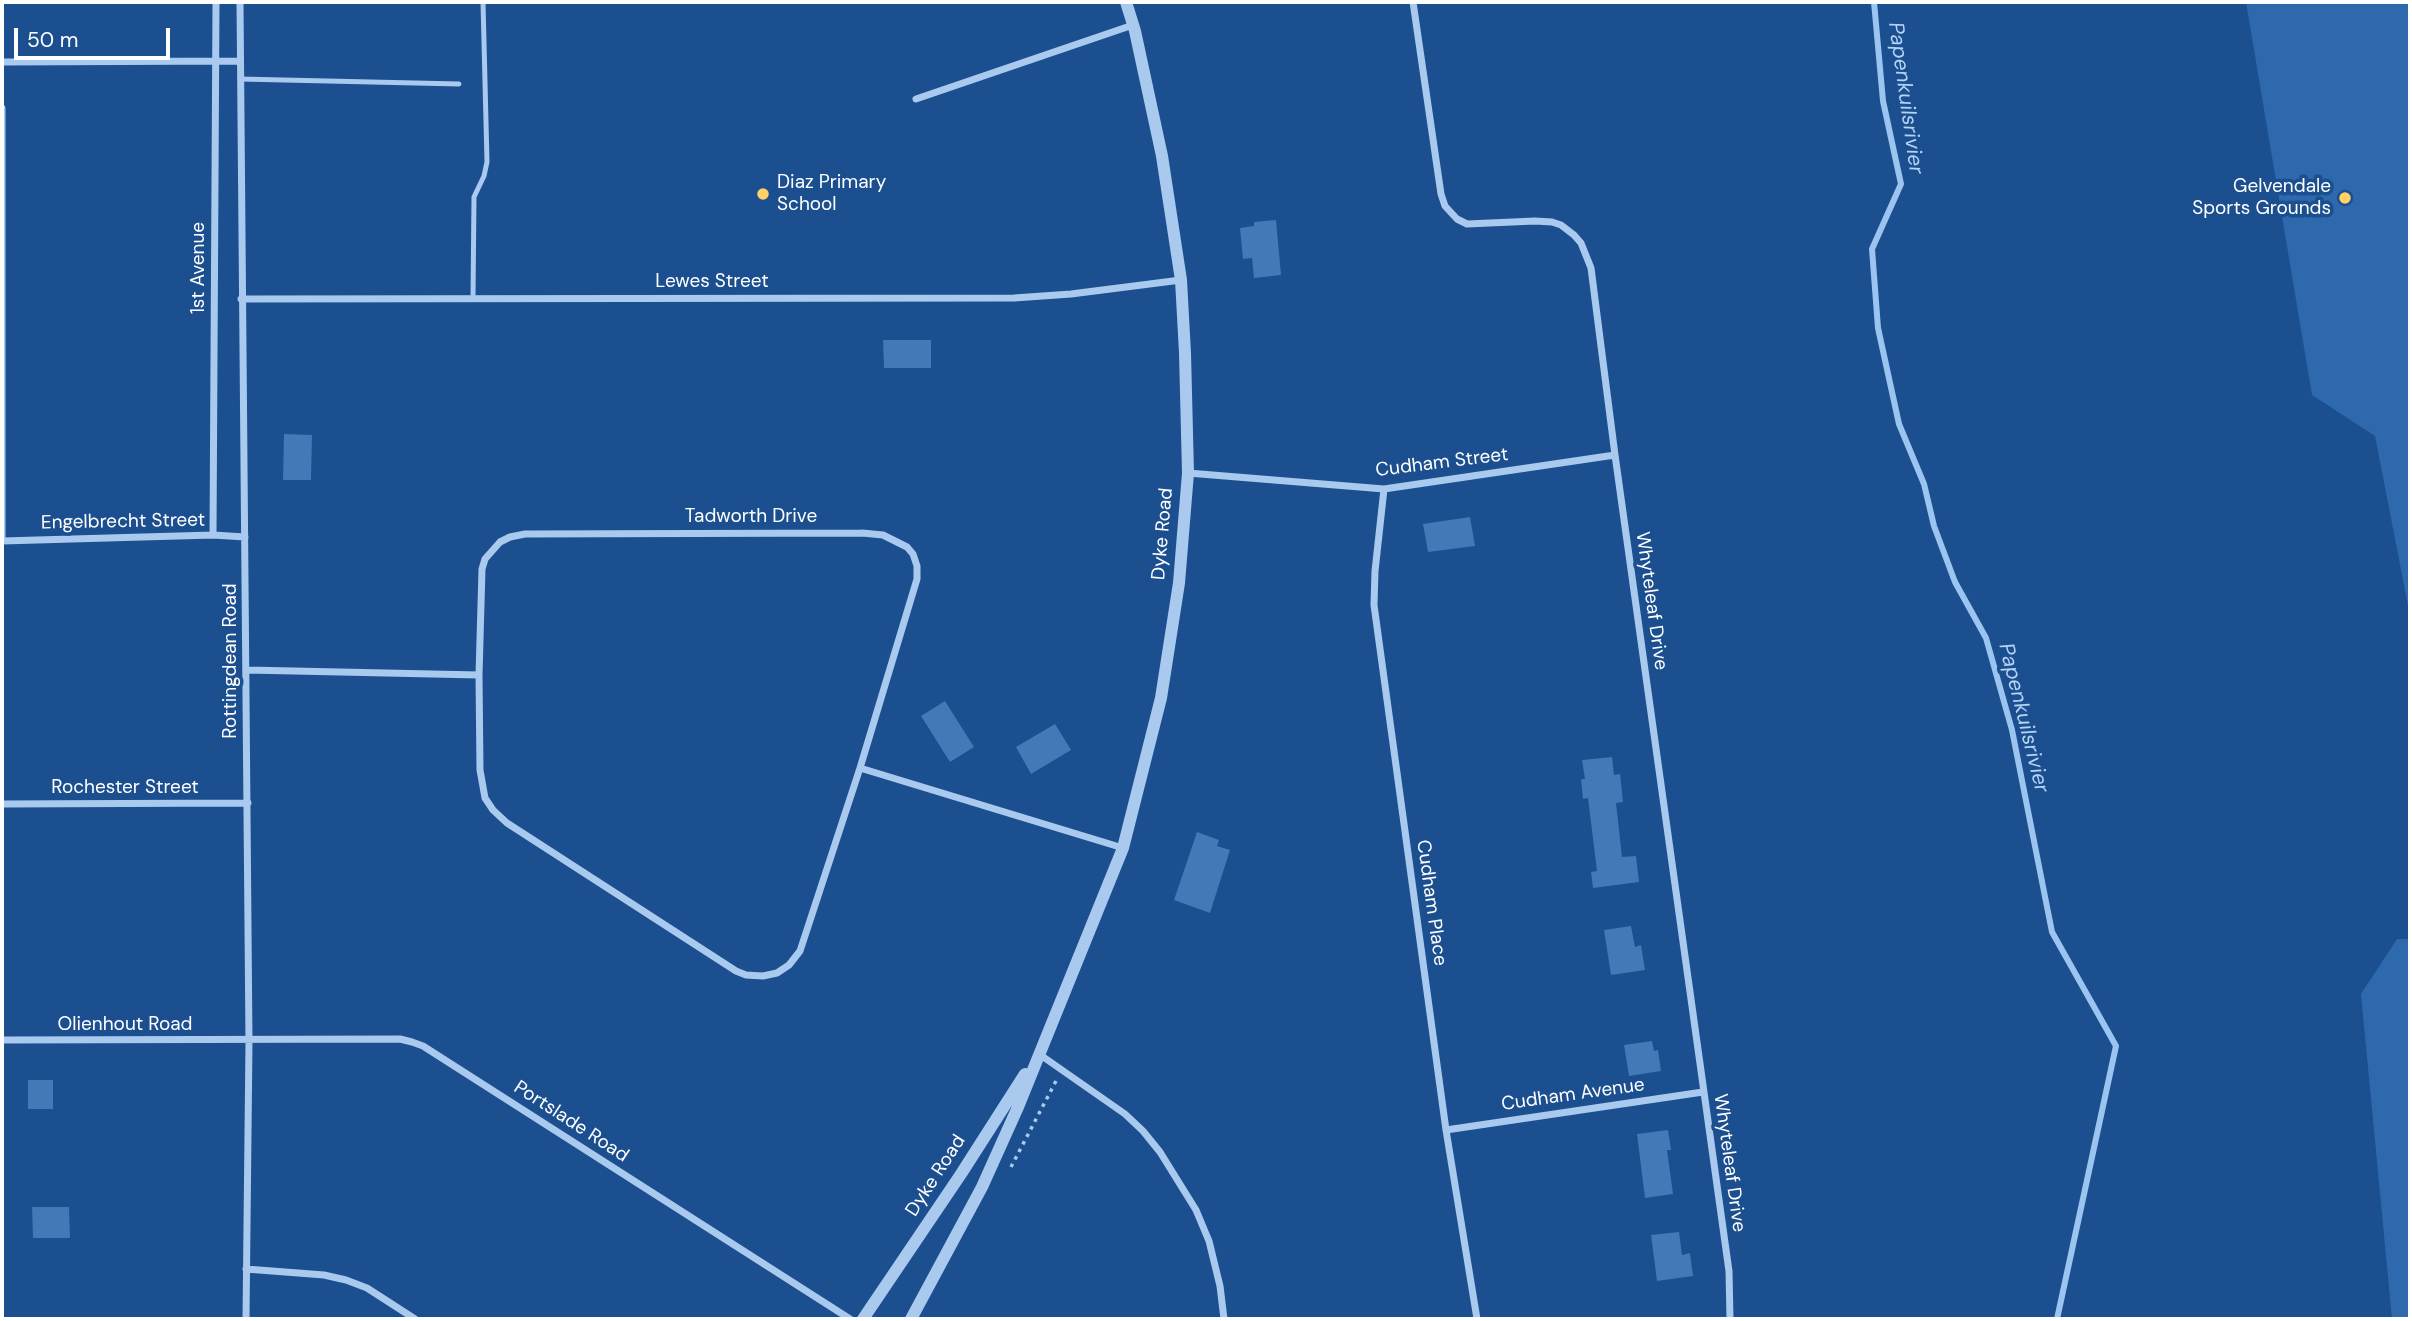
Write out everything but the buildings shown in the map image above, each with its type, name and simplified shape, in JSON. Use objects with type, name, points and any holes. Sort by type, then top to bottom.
[{"type":"street","name":"1st Avenue","points":[[213,535],[216,2]]},
{"type":"street","name":"Rottingdean Road","points":[[240,2],[248,803],[246,1319]]},
{"type":"street","name":"Dyke Road","points":[[911,1319],[982,1188],[1124,848],[1161,698],[1179,583],[1188,473],[1181,280],[1162,156],[1126,2]]},
{"type":"street","name":"Whyteleaf Drive","points":[[1413,2],[1445,206],[1457,219],[1467,224],[1552,222],[1561,225],[1574,235],[1586,253],[1591,268],[1728,1271],[1730,1319]]},
{"type":"street","points":[[916,99],[1133,24]]},
{"type":"street","points":[[2,62],[240,61]]},
{"type":"street","points":[[2,108],[2,541]]},
{"type":"street","name":"Lewes Street","points":[[241,299],[1014,298],[1071,294],[1181,280]]},
{"type":"street","name":"Cudham Street","points":[[1188,473],[1384,489],[1615,455]]},
{"type":"street","name":"Cudham Place","points":[[1384,489],[1374,605],[1446,1130],[1476,1319]]},
{"type":"street","name":"Tadworth Drive","points":[[862,533],[883,535],[906,547],[913,554],[917,566],[917,579],[860,768],[800,951],[789,965],[778,972],[763,976],[746,975],[736,971],[518,830],[493,810],[485,798],[480,770],[479,675],[482,569],[491,551],[510,537],[539,534],[862,533]]},
{"type":"street","name":"Engelbrecht Street","points":[[2,541],[213,535],[245,537]]},
{"type":"street","points":[[247,670],[479,675]]},
{"type":"street","points":[[860,768],[1124,848]]},
{"type":"street","name":"Rochester Street","points":[[2,804],[248,803]]},
{"type":"street","name":"Portslade Road","points":[[249,1041],[400,1039],[423,1046],[850,1319]]},
{"type":"street","name":"Olienhout Road","points":[[2,1040],[249,1041]]},
{"type":"street","points":[[1039,1053],[1125,1114],[1143,1130],[1160,1152],[1196,1210],[1209,1241],[1220,1286],[1224,1319]]},
{"type":"street","name":"Dyke Road","points":[[863,1319],[1039,1053]]},
{"type":"street","name":"Cudham Avenue","points":[[1446,1130],[1703,1091]]},
{"type":"street","points":[[246,1269],[324,1275],[346,1280],[367,1288],[415,1319]]},
{"type":"lane","points":[[473,298],[474,197],[487,162],[483,2]]},
{"type":"lane","points":[[240,79],[459,84]]},
{"type":"shaded area","name":"Gelvendale Sports Grounds","points":[[2246,2],[2410,2],[2410,616],[2375,436],[2312,395]]},
{"type":"shaded area","points":[[2397,939],[2410,939],[2410,1319],[2392,1319],[2361,994]]},
{"type":"waterway","name":"Papenkuilsrivier","points":[[1874,2],[1883,101],[1901,184],[1872,249],[1878,328],[1899,424],[1924,484],[1934,526],[1955,582],[1986,638],[2012,730],[2052,932],[2116,1046],[2057,1319]]},
{"type":"place","name":"Diaz Primary School","points":[[763,194]]},
{"type":"place","name":"Gelvendale Sports Grounds","points":[[2345,198]]}]
